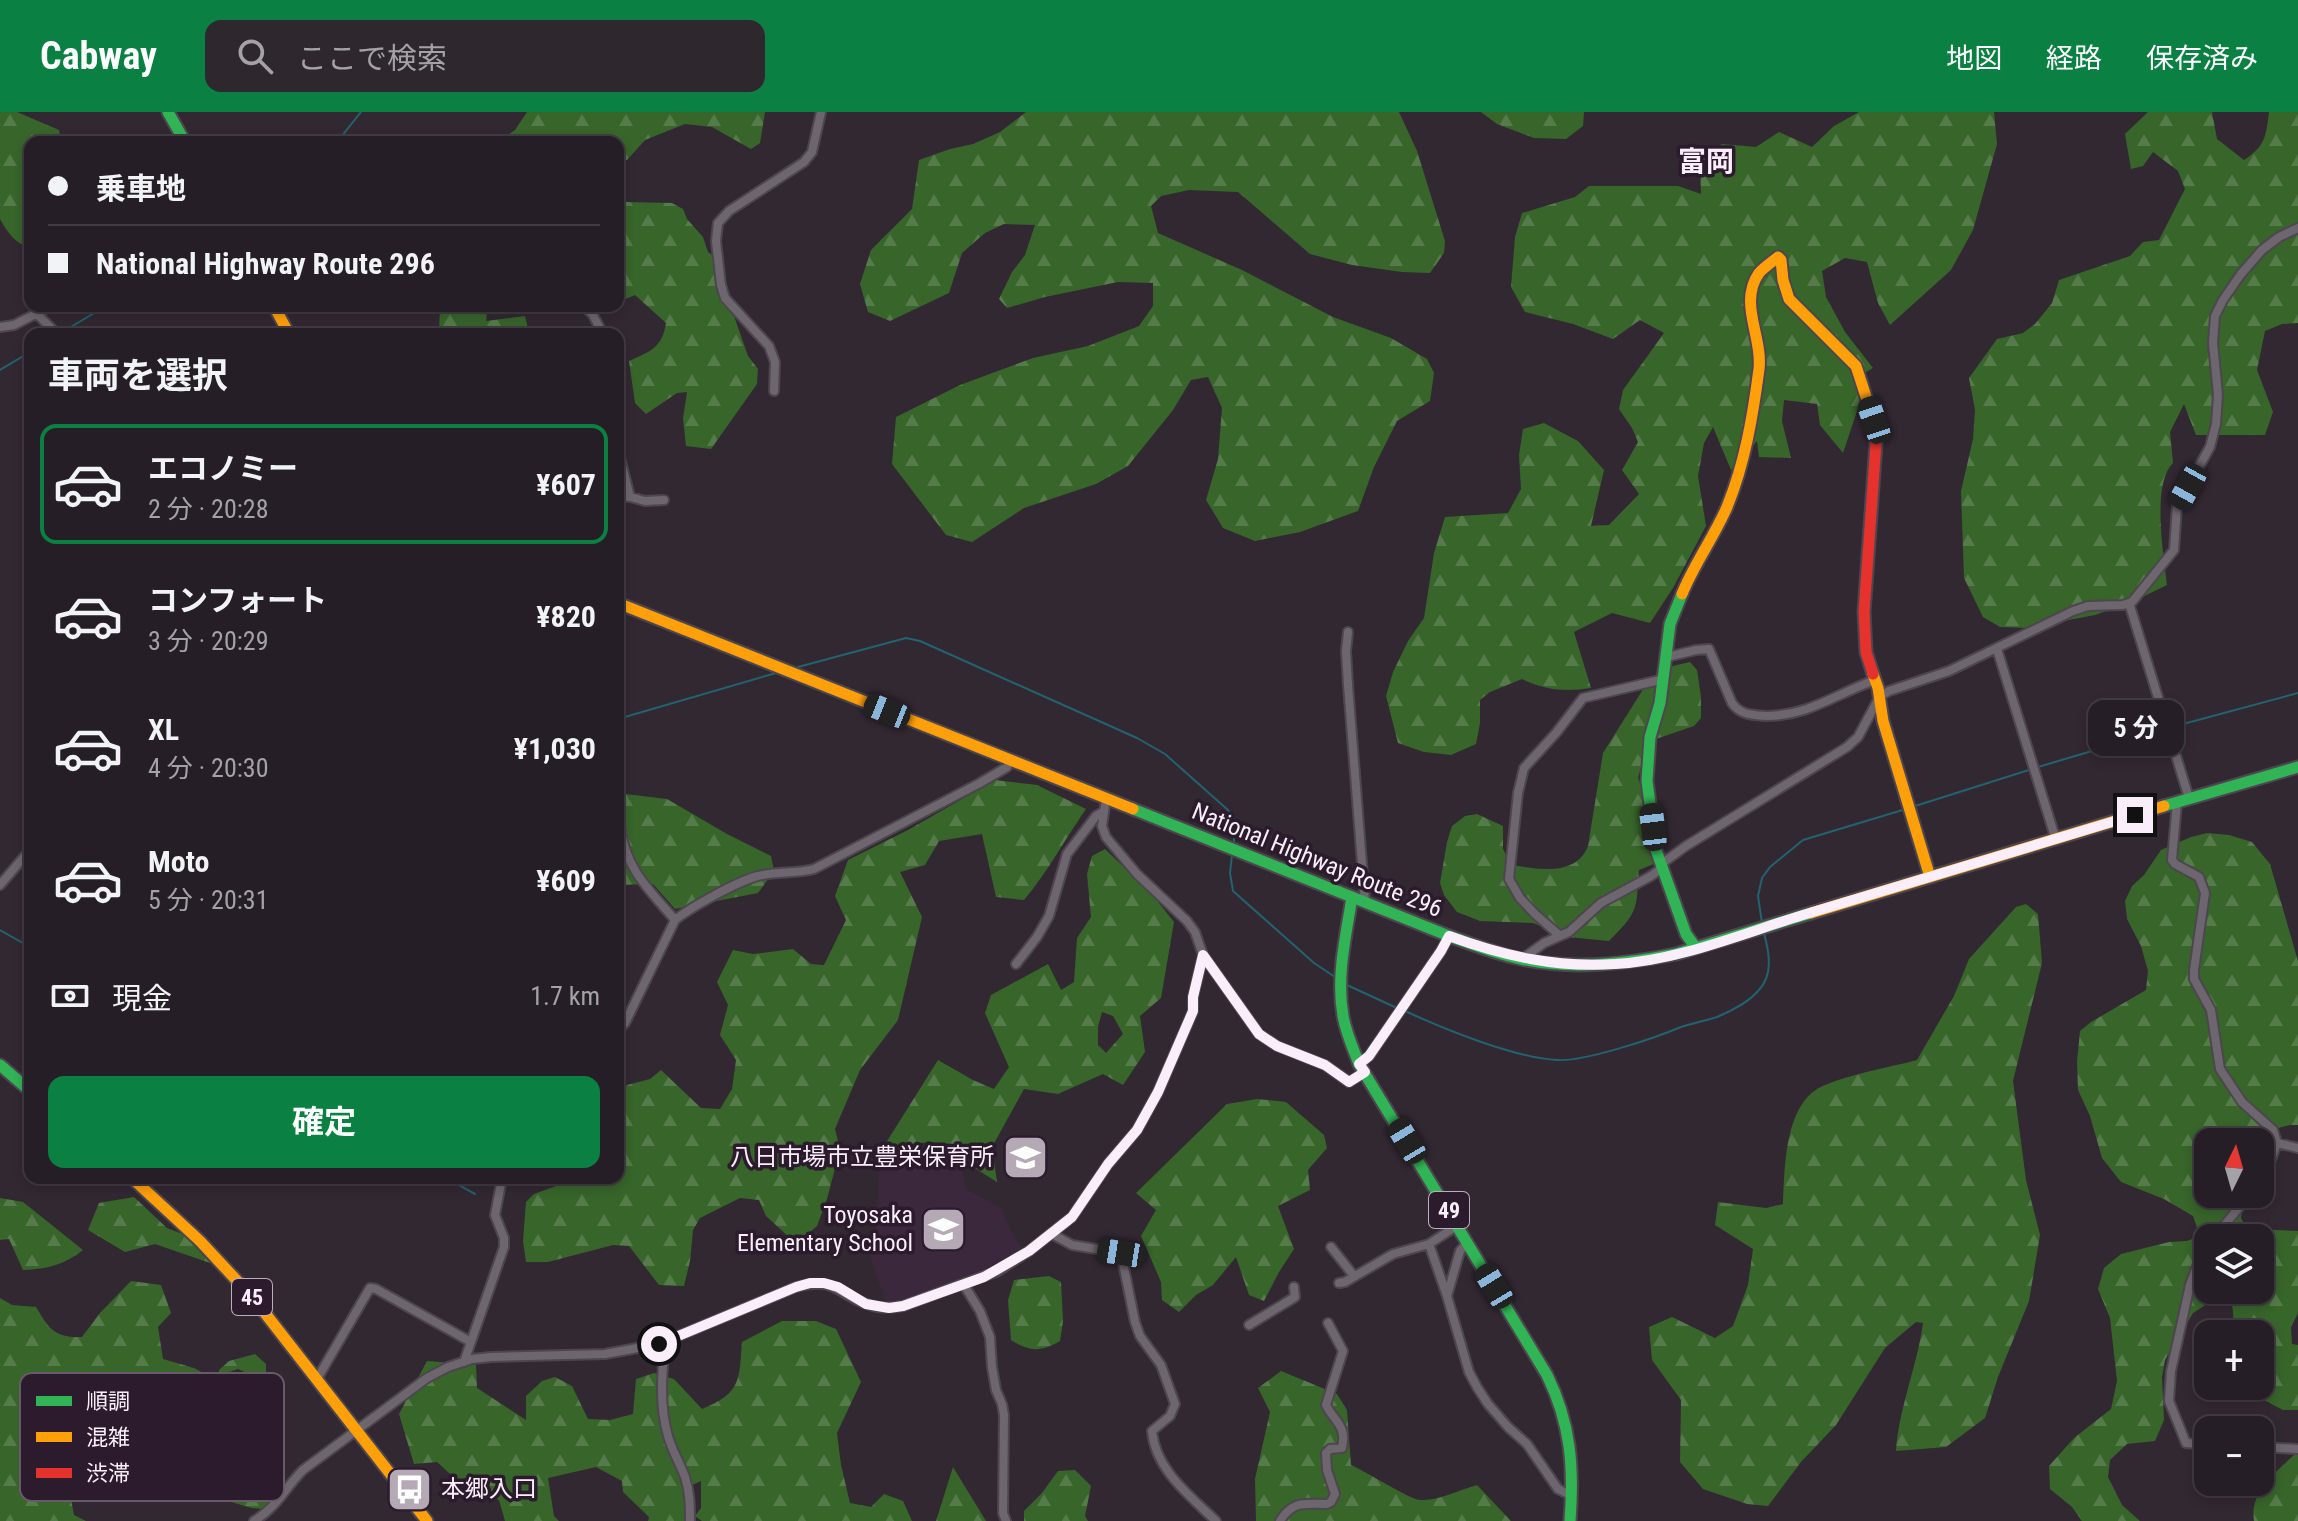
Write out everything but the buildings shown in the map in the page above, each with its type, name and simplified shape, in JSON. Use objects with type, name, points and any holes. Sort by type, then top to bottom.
[{"type":"main road","points":[[168,112],[182,136]]},
{"type":"main road","points":[[1696,948],[1686,934],[1656,850],[1647,781],[1650,737],[1660,703],[1670,624],[1686,583],[1736,483],[1752,421],[1761,355],[1750,311],[1752,288],[1760,272],[1778,257],[1789,299],[1856,366],[1877,429],[1864,612],[1866,652],[1880,696],[1883,721],[1930,877]]},
{"type":"main road","name":"National Highway Route 296","points":[[624,605],[1449,936],[1522,959],[1562,965],[1617,964],[1696,948],[2298,767]]},
{"type":"main road","name":"49","points":[[1352,897],[1342,972],[1343,1015],[1362,1068],[1547,1375],[1563,1410],[1569,1440],[1570,1521]]},
{"type":"main road","points":[[0,1065],[24,1086]]},
{"type":"main road","name":"45","points":[[139,1184],[254,1299],[427,1521]]},
{"type":"street","points":[[774,391],[775,362],[769,346],[725,298],[716,241],[718,223],[729,211],[804,162],[812,152],[821,112]]},
{"type":"street","points":[[1522,959],[1544,943],[1569,932],[1601,903],[1641,883],[1686,846],[1847,747],[1858,737],[1880,696],[1949,671],[2073,611],[2088,606],[2123,605],[2141,592],[2174,550],[2177,506],[2210,447],[2216,424],[2218,395],[2213,343],[2215,316],[2241,274],[2262,250],[2298,228]]},
{"type":"street","points":[[0,327],[14,325],[40,312]]},
{"type":"street","points":[[37,314],[51,328]]},
{"type":"street","points":[[624,474],[630,497]]},
{"type":"street","points":[[624,496],[645,501],[664,500]]},
{"type":"street","points":[[2129,603],[2183,800],[2172,860],[2199,877],[2205,893],[2194,979],[2211,1010],[2220,1069],[2242,1102],[2273,1130],[2277,1143],[2274,1151]]},
{"type":"street","points":[[1348,632],[1348,685],[1365,903]]},
{"type":"street","points":[[1667,657],[1709,649],[1735,708],[1750,715],[1783,716],[1807,710],[1875,680]]},
{"type":"street","points":[[1997,649],[2056,840]]},
{"type":"street","points":[[1559,935],[1520,898],[1509,879],[1518,793],[1524,768],[1583,698],[1664,679]]},
{"type":"street","points":[[624,1024],[675,920],[686,911],[759,875],[814,869],[980,783],[1007,767],[1010,759]]},
{"type":"street","points":[[1106,799],[1102,826],[1106,837],[1137,874],[1187,921],[1195,932],[1203,955],[1259,1034],[1277,1046],[1325,1065],[1349,1082],[1362,1068],[1449,936]]},
{"type":"street","points":[[1016,964],[1049,916],[1067,854],[1096,816],[1103,812]]},
{"type":"street","points":[[624,847],[631,867],[675,920]]},
{"type":"street","points":[[0,885],[24,857]]},
{"type":"street","points":[[284,1492],[303,1470],[427,1378],[464,1362],[491,1357],[632,1351],[665,1342],[810,1283],[838,1287],[866,1304],[889,1308],[903,1306],[998,1271],[1072,1217],[1108,1164],[1137,1130],[1158,1092],[1193,1011],[1193,997],[1203,955]]},
{"type":"street","points":[[2277,1143],[2298,1148]]},
{"type":"street","points":[[464,1362],[504,1247],[504,1238],[495,1215],[501,1184]]},
{"type":"street","points":[[2225,1224],[2239,1208]]},
{"type":"street","points":[[1339,1283],[1393,1254],[1429,1244],[1458,1225]]},
{"type":"street","points":[[1052,1234],[1072,1245],[1121,1253],[1140,1336],[1161,1365],[1175,1404],[1170,1416],[1152,1431],[1153,1443],[1174,1480],[1216,1521]]},
{"type":"street","points":[[1447,1296],[1460,1251],[1468,1242]]},
{"type":"street","points":[[1429,1244],[1469,1372],[1477,1387],[1488,1404],[1527,1444],[1558,1489],[1572,1496]]},
{"type":"street","points":[[1331,1247],[1354,1276]]},
{"type":"street","points":[[2194,1274],[2168,1394],[2186,1443],[2194,1444]]},
{"type":"street","points":[[964,1285],[980,1311],[990,1337],[996,1390],[1002,1404],[1005,1447],[1003,1513],[1006,1521]]},
{"type":"street","points":[[1249,1325],[1295,1297],[1294,1287]]},
{"type":"street","points":[[317,1379],[370,1288],[471,1342]]},
{"type":"street","points":[[1280,1521],[1293,1507],[1327,1504],[1335,1494],[1327,1470],[1326,1453],[1330,1449],[1342,1448],[1344,1437],[1342,1428],[1326,1405],[1343,1351],[1328,1323]]},
{"type":"street","points":[[665,1342],[661,1388],[663,1415],[689,1492],[690,1521]]},
{"type":"street","points":[[2274,1448],[2298,1449]]},
{"type":"street","points":[[254,1521],[278,1501]]},
{"type":"shaded area","name":"Toyosaka Elementary School","points":[[892,1154],[961,1163],[966,1189],[1002,1209],[1023,1251],[897,1303],[886,1302],[864,1239],[876,1238],[879,1172]]},
{"type":"green space","points":[[0,112],[17,112],[59,130],[60,136],[24,136],[24,246],[12,237],[0,219]]},
{"type":"green space","points":[[527,112],[765,112],[760,143],[751,149],[712,127],[685,124],[645,140],[627,160],[624,160],[624,136],[506,136],[515,130]]},
{"type":"green space","points":[[1026,112],[1399,112],[1417,151],[1445,241],[1444,253],[1430,273],[1352,265],[1310,254],[1238,192],[1189,190],[1161,196],[1151,206],[1158,233],[1242,270],[1333,317],[1391,338],[1427,359],[1434,373],[1430,401],[1397,421],[1374,467],[1358,511],[1300,532],[1255,541],[1223,528],[1206,500],[1218,459],[1222,408],[1208,377],[1191,380],[1173,410],[1128,466],[1096,484],[1024,508],[972,542],[946,535],[892,464],[896,417],[960,385],[1033,358],[1088,346],[1139,326],[1153,306],[1153,283],[1118,282],[1007,308],[999,299],[1012,272],[1025,255],[1035,225],[1004,224],[985,233],[962,253],[949,293],[890,321],[868,312],[860,284],[871,250],[912,209],[919,160],[973,144],[1000,132]]},
{"type":"green space","points":[[1481,112],[1584,112],[1583,126],[1566,139],[1534,138],[1497,124]]},
{"type":"green space","points":[[1859,112],[1994,112],[1997,144],[1973,230],[1951,270],[1890,325],[1878,303],[1867,262],[1845,258],[1822,271],[1826,297],[1845,332],[1873,368],[1854,379],[1860,402],[1843,453],[1820,425],[1817,404],[1784,400],[1782,421],[1791,458],[1759,457],[1757,441],[1731,470],[1713,427],[1704,443],[1698,476],[1706,526],[1673,588],[1650,623],[1612,613],[1574,632],[1591,688],[1555,689],[1522,679],[1490,692],[1480,700],[1476,744],[1451,755],[1424,752],[1398,743],[1386,696],[1393,672],[1408,641],[1424,618],[1434,553],[1445,517],[1508,513],[1521,489],[1519,455],[1523,429],[1544,423],[1578,441],[1604,470],[1591,526],[1609,525],[1639,494],[1622,470],[1638,442],[1619,409],[1623,390],[1664,333],[1640,320],[1613,339],[1573,324],[1525,312],[1511,287],[1515,237],[1522,213],[1575,197],[1589,186],[1678,186],[1701,194],[1700,159],[1722,144],[1756,147],[1779,132],[1812,147],[1834,126]]},
{"type":"green space","points":[[2148,112],[2212,112],[2217,139],[2244,160],[2257,150],[2264,139],[2269,112],[2298,112],[2298,323],[2282,324],[2265,331],[2257,370],[2273,412],[2265,435],[2196,435],[2184,404],[2170,432],[2173,463],[2162,487],[2162,540],[2167,585],[2095,615],[2027,628],[2000,627],[1983,617],[1964,578],[1961,491],[1973,439],[1975,410],[1969,378],[1997,339],[2023,333],[2035,324],[2052,303],[2059,280],[2130,256],[2143,242],[2159,240],[2185,189],[2178,171],[2153,152],[2143,166],[2131,169],[2125,134]]},
{"type":"green space","points":[[624,202],[672,203],[683,209],[687,219],[703,237],[708,252],[722,262],[721,279],[748,356],[758,369],[757,384],[711,449],[686,446],[683,418],[687,392],[677,393],[646,414],[635,403],[629,361],[654,348],[662,338],[666,323],[635,295],[624,300]]},
{"type":"green space","points":[[440,312],[487,312],[486,321],[525,316],[528,328],[439,328]]},
{"type":"green space","points":[[1690,662],[1697,670],[1701,718],[1694,726],[1656,739],[1646,750],[1638,778],[1648,806],[1656,863],[1639,870],[1634,909],[1619,931],[1609,941],[1568,937],[1533,923],[1480,921],[1457,912],[1444,895],[1440,883],[1452,826],[1465,816],[1477,814],[1503,826],[1503,849],[1511,865],[1555,869],[1575,863],[1588,846],[1603,753],[1647,683],[1673,666]]},
{"type":"green space","points":[[995,780],[1037,785],[1086,809],[1024,900],[996,897],[982,834],[939,841],[925,865],[900,872],[922,917],[898,1020],[860,1070],[835,1129],[840,1149],[817,1226],[803,1238],[791,1239],[766,1216],[759,1200],[740,1198],[700,1218],[693,1230],[684,1286],[659,1285],[629,1246],[613,1245],[548,1262],[526,1262],[523,1241],[526,1202],[534,1194],[562,1184],[624,1184],[624,1090],[627,1085],[650,1079],[661,1070],[701,1108],[720,1109],[732,1089],[736,1060],[720,1035],[728,1005],[717,982],[733,950],[753,954],[793,949],[811,964],[824,965],[846,920],[835,896],[848,860]]},
{"type":"green space","points":[[624,796],[667,799],[771,856],[774,871],[758,893],[675,909],[653,884],[624,885]]},
{"type":"green space","points":[[2207,833],[2252,842],[2270,864],[2298,961],[2298,1125],[2274,1129],[2194,1128],[2194,1208],[2242,1208],[2241,1218],[2244,1224],[2196,1224],[2193,1216],[2164,1199],[2121,1182],[2102,1158],[2090,1116],[2078,1090],[2080,1031],[2146,990],[2148,971],[2141,946],[2127,919],[2125,901],[2132,886],[2144,875],[2161,850]]},
{"type":"green space","points":[[1105,849],[1152,894],[1174,922],[1161,998],[1140,1016],[1145,1052],[1123,1085],[1103,1074],[1058,1094],[1024,1089],[992,1147],[997,1182],[933,1142],[884,1146],[938,1060],[994,1089],[1009,1067],[985,1013],[991,995],[1048,964],[1061,990],[1074,982],[1077,938],[1091,917],[1087,874],[1092,856]],"holes":[[[1102,1012],[1113,1016],[1123,1034],[1106,1053],[1098,1045],[1098,1027]]]},
{"type":"green space","points":[[2026,904],[2038,914],[2042,963],[2013,1081],[2026,1180],[2040,1235],[2029,1301],[1985,1418],[1946,1447],[1896,1451],[1923,1323],[1916,1322],[1885,1348],[1836,1425],[1801,1462],[1768,1506],[1747,1504],[1703,1489],[1680,1462],[1681,1400],[1652,1360],[1649,1327],[1672,1317],[1715,1338],[1733,1326],[1748,1285],[1753,1249],[1715,1225],[1718,1202],[1766,1208],[1783,1204],[1789,1137],[1801,1105],[1825,1085],[1917,1060],[1954,996],[1969,959],[2016,907]]},
{"type":"green space","points":[[1257,1099],[1286,1102],[1324,1135],[1327,1148],[1308,1170],[1310,1190],[1278,1206],[1294,1249],[1264,1301],[1249,1295],[1236,1257],[1213,1285],[1196,1295],[1179,1312],[1162,1300],[1161,1282],[1141,1236],[1156,1210],[1136,1193],[1227,1104]]},
{"type":"green space","points":[[134,1197],[167,1228],[185,1235],[210,1263],[155,1244],[125,1252],[88,1230],[99,1203]]},
{"type":"green space","points":[[0,1198],[23,1202],[83,1250],[55,1265],[23,1270],[9,1239],[0,1240]]},
{"type":"green space","points":[[2274,1230],[2298,1231],[2298,1313],[2291,1327],[2292,1344],[2298,1345],[2298,1410],[2283,1410],[2264,1400],[2274,1400],[2274,1320],[2234,1320],[2232,1304],[2274,1304]]},
{"type":"green space","points":[[2194,1238],[2194,1304],[2207,1304],[2193,1313],[2165,1360],[2162,1377],[2164,1420],[2155,1441],[2127,1444],[2110,1460],[2108,1477],[2122,1505],[2140,1521],[2082,1521],[2072,1507],[2050,1489],[2049,1466],[2074,1438],[2111,1409],[2117,1381],[2110,1318],[2098,1289],[2104,1268],[2121,1254],[2169,1242]]},
{"type":"green space","points":[[1049,1276],[1061,1282],[1063,1321],[1060,1341],[1041,1349],[1024,1347],[1011,1340],[1008,1300],[1014,1280]]},
{"type":"green space","points":[[131,1281],[161,1285],[171,1313],[158,1327],[163,1359],[203,1373],[20,1373],[20,1501],[71,1501],[74,1515],[86,1521],[0,1521],[0,1298],[12,1305],[36,1307],[54,1331],[65,1336],[82,1337]]},
{"type":"green space","points":[[782,1321],[816,1321],[836,1329],[861,1382],[837,1433],[850,1503],[871,1507],[884,1494],[903,1501],[912,1521],[702,1521],[695,1516],[701,1508],[701,1481],[692,1485],[686,1505],[686,1521],[648,1521],[649,1517],[623,1492],[622,1481],[596,1467],[548,1478],[554,1516],[559,1521],[505,1521],[499,1500],[459,1482],[437,1462],[414,1464],[399,1414],[427,1361],[476,1365],[477,1388],[526,1420],[526,1396],[542,1381],[555,1377],[572,1386],[588,1419],[610,1420],[633,1414],[636,1379],[654,1373],[674,1379],[702,1409],[715,1403],[736,1384],[742,1342]]},
{"type":"green space","points":[[255,1354],[266,1364],[266,1373],[246,1373],[238,1369],[219,1373],[229,1361]]},
{"type":"green space","points":[[1281,1371],[1337,1394],[1347,1410],[1351,1465],[1420,1500],[1441,1497],[1477,1485],[1511,1521],[1256,1521],[1255,1479],[1270,1412],[1258,1388]]},
{"type":"green space","points":[[2298,1451],[2298,1521],[2254,1521],[2258,1496],[2274,1496],[2274,1474]]},
{"type":"green space","points":[[953,1467],[986,1521],[936,1521]]},
{"type":"green space","points":[[1075,1470],[1091,1486],[1085,1516],[1088,1521],[1024,1521],[1024,1511],[1058,1471]]},
{"type":"green space","points":[[230,1501],[270,1501],[265,1509]]},
{"type":"waterway","points":[[342,136],[361,112]]},
{"type":"waterway","points":[[69,328],[96,312]]},
{"type":"waterway","points":[[0,370],[24,356]]},
{"type":"waterway","points":[[798,667],[906,638],[920,641],[1137,738],[1165,754],[1228,810],[1234,819],[1234,844]]},
{"type":"waterway","points":[[624,717],[776,673]]},
{"type":"waterway","points":[[2172,727],[2298,693]]},
{"type":"waterway","points":[[2038,767],[2166,729]]},
{"type":"waterway","points":[[1912,807],[2032,769]]},
{"type":"waterway","points":[[1762,923],[1758,896],[1762,878],[1770,867],[1803,840],[1906,809]]},
{"type":"waterway","points":[[1232,855],[1230,873],[1233,891],[1314,963],[1335,977]]},
{"type":"waterway","points":[[0,930],[24,944]]},
{"type":"waterway","points":[[1405,1011],[1459,1034],[1521,1054],[1557,1060],[1584,1057],[1717,1017],[1744,1003],[1758,991],[1766,978],[1769,955],[1764,933]]},
{"type":"waterway","points":[[1347,985],[1399,1009]]},
{"type":"waterway","points":[[457,1184],[475,1194]]},
{"type":"traffic: fast","points":[[168,112],[182,136]]},
{"type":"traffic: fast","points":[[1682,594],[1670,624],[1660,703],[1650,737],[1647,781],[1656,850],[1686,934],[1696,948]]},
{"type":"traffic: fast","points":[[2164,806],[2298,767]]},
{"type":"traffic: fast","points":[[1133,809],[1449,936],[1502,954],[1540,962],[1598,964],[1657,958],[1811,913]]},
{"type":"traffic: fast","points":[[1352,897],[1341,986],[1348,1034],[1359,1064],[1547,1375],[1561,1411],[1569,1446],[1570,1521]]},
{"type":"traffic: fast","points":[[0,1065],[24,1086]]},
{"type":"traffic: slow","points":[[1682,594],[1722,518],[1739,473],[1759,369],[1751,308],[1753,284],[1759,273],[1778,257],[1789,299],[1856,366],[1870,409]]},
{"type":"traffic: slow","points":[[277,312],[286,328]]},
{"type":"traffic: slow","points":[[624,605],[1133,809]]},
{"type":"traffic: slow","points":[[1873,674],[1883,721],[1930,877]]},
{"type":"traffic: slow","points":[[1811,913],[2164,806]]},
{"type":"traffic: slow","points":[[138,1184],[200,1241],[254,1299],[427,1521]]},
{"type":"traffic: jam","points":[[1870,409],[1877,429],[1864,612],[1866,652],[1873,674]]},
{"type":"place","name":"八日市場市立豊栄保育所","points":[[1025,1157]]},
{"type":"place","name":"Toyosaka Elementary School","points":[[944,1229]]},
{"type":"place","name":"本郷入口","points":[[410,1489]]},
{"type":"district","name":"富岡","points":[[1706,161]]},
{"type":"route","points":[[659,1344],[810,1283],[838,1287],[875,1307],[903,1306],[998,1271],[1029,1251],[1072,1217],[1088,1190],[1137,1130],[1158,1092],[1193,1011],[1193,997],[1203,955],[1259,1034],[1277,1046],[1325,1065],[1349,1082],[1365,1072],[1359,1064],[1369,1056],[1449,936],[1522,959],[1562,965],[1617,964],[1658,958],[2135,815]]}]
